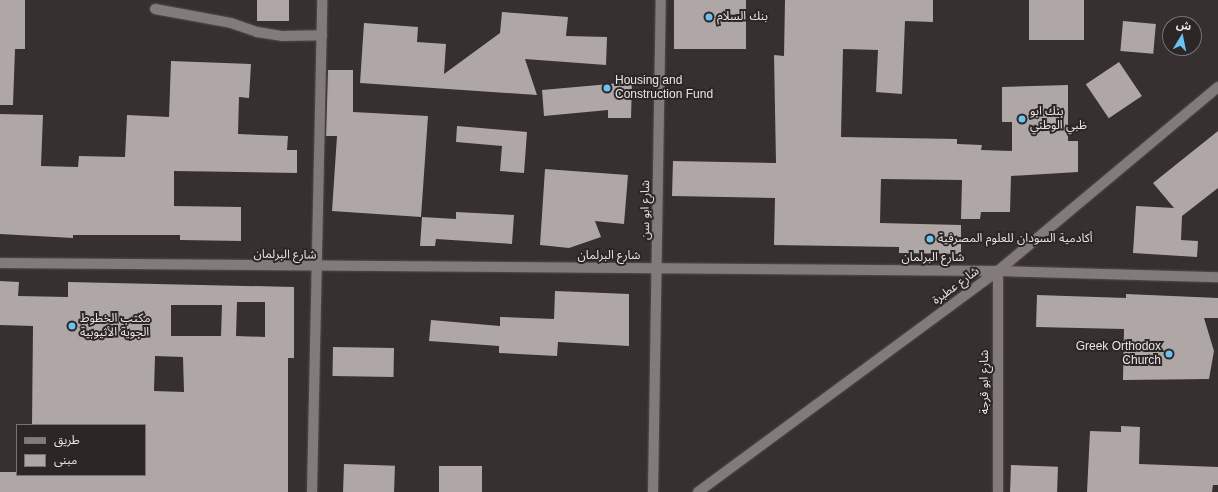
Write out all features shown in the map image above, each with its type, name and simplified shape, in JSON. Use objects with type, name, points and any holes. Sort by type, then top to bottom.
[{"type":"street","points":[[312,492],[322,0]]},
{"type":"street","name":"شارع ابو سن","points":[[653,492],[659,270],[661,0]]},
{"type":"street","points":[[154,9],[264,33],[322,34]]},
{"type":"street","name":"شارع عطبرة","points":[[698,492],[998,272],[1218,87]]},
{"type":"street","name":"شارع البرلمان","points":[[0,263],[316,268],[998,272],[1218,277]]},
{"type":"street","name":"شارع ابو قرجة","points":[[998,272],[998,492]]},
{"type":"building","points":[[0,0],[25,0],[25,49],[15,49],[13,105],[0,105]]},
{"type":"building","points":[[257,0],[289,0],[289,21],[257,21]]},
{"type":"building","points":[[674,0],[746,0],[746,49],[674,49]]},
{"type":"building","points":[[785,0],[933,0],[933,22],[905,21],[902,94],[876,92],[878,50],[843,49],[841,137],[957,139],[957,144],[982,145],[981,150],[1012,151],[1012,122],[1002,122],[1002,87],[1068,85],[1068,141],[1078,141],[1078,172],[1011,176],[1010,212],[981,212],[980,219],[961,219],[962,180],[881,179],[880,223],[961,225],[961,254],[899,253],[899,247],[774,245],[775,198],[672,196],[673,161],[776,163],[774,55],[784,56]]},
{"type":"building","points":[[1029,0],[1084,0],[1084,40],[1029,40]]},
{"type":"building","points":[[502,12],[568,17],[566,36],[607,37],[606,65],[525,59],[537,95],[360,83],[364,23],[418,27],[417,42],[446,44],[444,74],[500,33]]},
{"type":"building","points":[[1123,21],[1156,24],[1153,54],[1120,51]]},
{"type":"building","points":[[171,61],[251,64],[249,98],[239,97],[238,134],[288,136],[287,150],[297,150],[297,173],[174,171],[174,206],[241,207],[241,241],[180,240],[180,235],[73,235],[73,238],[0,234],[0,114],[43,115],[41,166],[78,167],[79,156],[125,157],[127,115],[169,117]]},
{"type":"building","points":[[1119,62],[1142,96],[1109,118],[1086,84]]},
{"type":"building","points":[[328,70],[353,70],[353,112],[428,116],[421,217],[332,211],[337,136],[326,136]]},
{"type":"building","points":[[632,82],[631,118],[608,118],[608,110],[544,116],[542,90]]},
{"type":"building","points":[[457,126],[527,132],[524,173],[500,171],[502,146],[456,142]]},
{"type":"building","points":[[1218,131],[1218,188],[1182,216],[1181,240],[1198,241],[1197,257],[1133,253],[1136,206],[1174,208],[1153,183]]},
{"type":"building","points":[[545,169],[628,175],[624,224],[595,221],[601,237],[569,248],[540,245]]},
{"type":"building","points":[[456,212],[514,215],[512,244],[436,239],[435,246],[420,246],[422,217],[456,219]]},
{"type":"building","points":[[0,281],[19,282],[18,296],[68,297],[68,282],[294,287],[294,358],[288,358],[288,492],[0,492],[0,472],[16,472],[16,476],[146,476],[146,424],[32,424],[33,326],[0,325]],"holes":[[[237,302],[265,302],[265,337],[236,336]],[[171,305],[222,305],[221,336],[171,336]],[[155,356],[183,357],[184,392],[154,391]]]},
{"type":"building","points":[[555,291],[629,294],[629,346],[558,342],[557,356],[499,353],[499,346],[429,341],[431,320],[500,326],[500,317],[554,319]]},
{"type":"building","points":[[1126,294],[1218,298],[1218,318],[1204,318],[1214,351],[1209,379],[1123,380],[1124,329],[1036,327],[1037,295],[1126,298]]},
{"type":"building","points":[[333,347],[394,348],[393,377],[332,376]]},
{"type":"building","points":[[1121,426],[1140,427],[1139,464],[1218,467],[1218,485],[1213,485],[1212,492],[1087,492],[1090,431],[1121,432]]},
{"type":"building","points":[[344,464],[395,466],[394,492],[343,492]]},
{"type":"building","points":[[1011,465],[1058,467],[1057,492],[1010,492]]},
{"type":"building","points":[[439,466],[482,466],[482,492],[439,492]]},
{"type":"place","name":"بنك السلام","points":[[709,17]]},
{"type":"place","name":"Housing and Construction Fund","points":[[607,88]]},
{"type":"place","name":"بنك ابو ظبي الوطني","points":[[1022,119]]},
{"type":"place","name":"أكادمية السودان للعلوم المصرفية","points":[[930,239]]},
{"type":"place","name":"مكتب الخطوط الجوية الأثيوبية","points":[[72,326]]},
{"type":"place","name":"Greek Orthodox Church","points":[[1169,354]]}]
